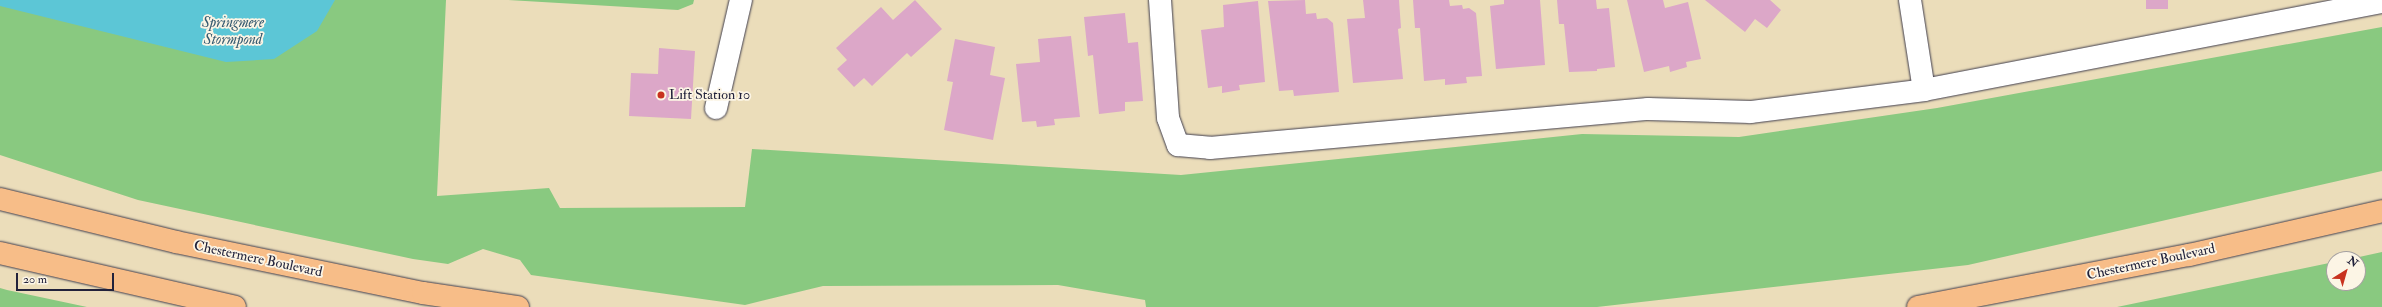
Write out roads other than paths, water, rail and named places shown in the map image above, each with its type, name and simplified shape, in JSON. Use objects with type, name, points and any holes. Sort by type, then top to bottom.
[{"type":"main road","name":"Chestermere Boulevard","points":[[0,199],[176,242],[423,293],[518,307]]},
{"type":"main road","name":"Chestermere Boulevard","points":[[1918,307],[2189,255],[2382,210]]},
{"type":"main road","points":[[0,253],[235,307]]},
{"type":"lane","points":[[716,108],[741,0]]},
{"type":"lane","points":[[1160,0],[1168,118],[1178,145],[1210,148],[1648,109],[1751,112],[1924,90],[2372,2]]},
{"type":"lane","points":[[1910,0],[1924,90]]},
{"type":"water","name":"Springmere Stormpond","points":[[0,0],[335,0],[317,31],[274,59],[226,62],[0,6]]},
{"type":"place","name":"Lift Station 10","points":[[661,95]]}]
